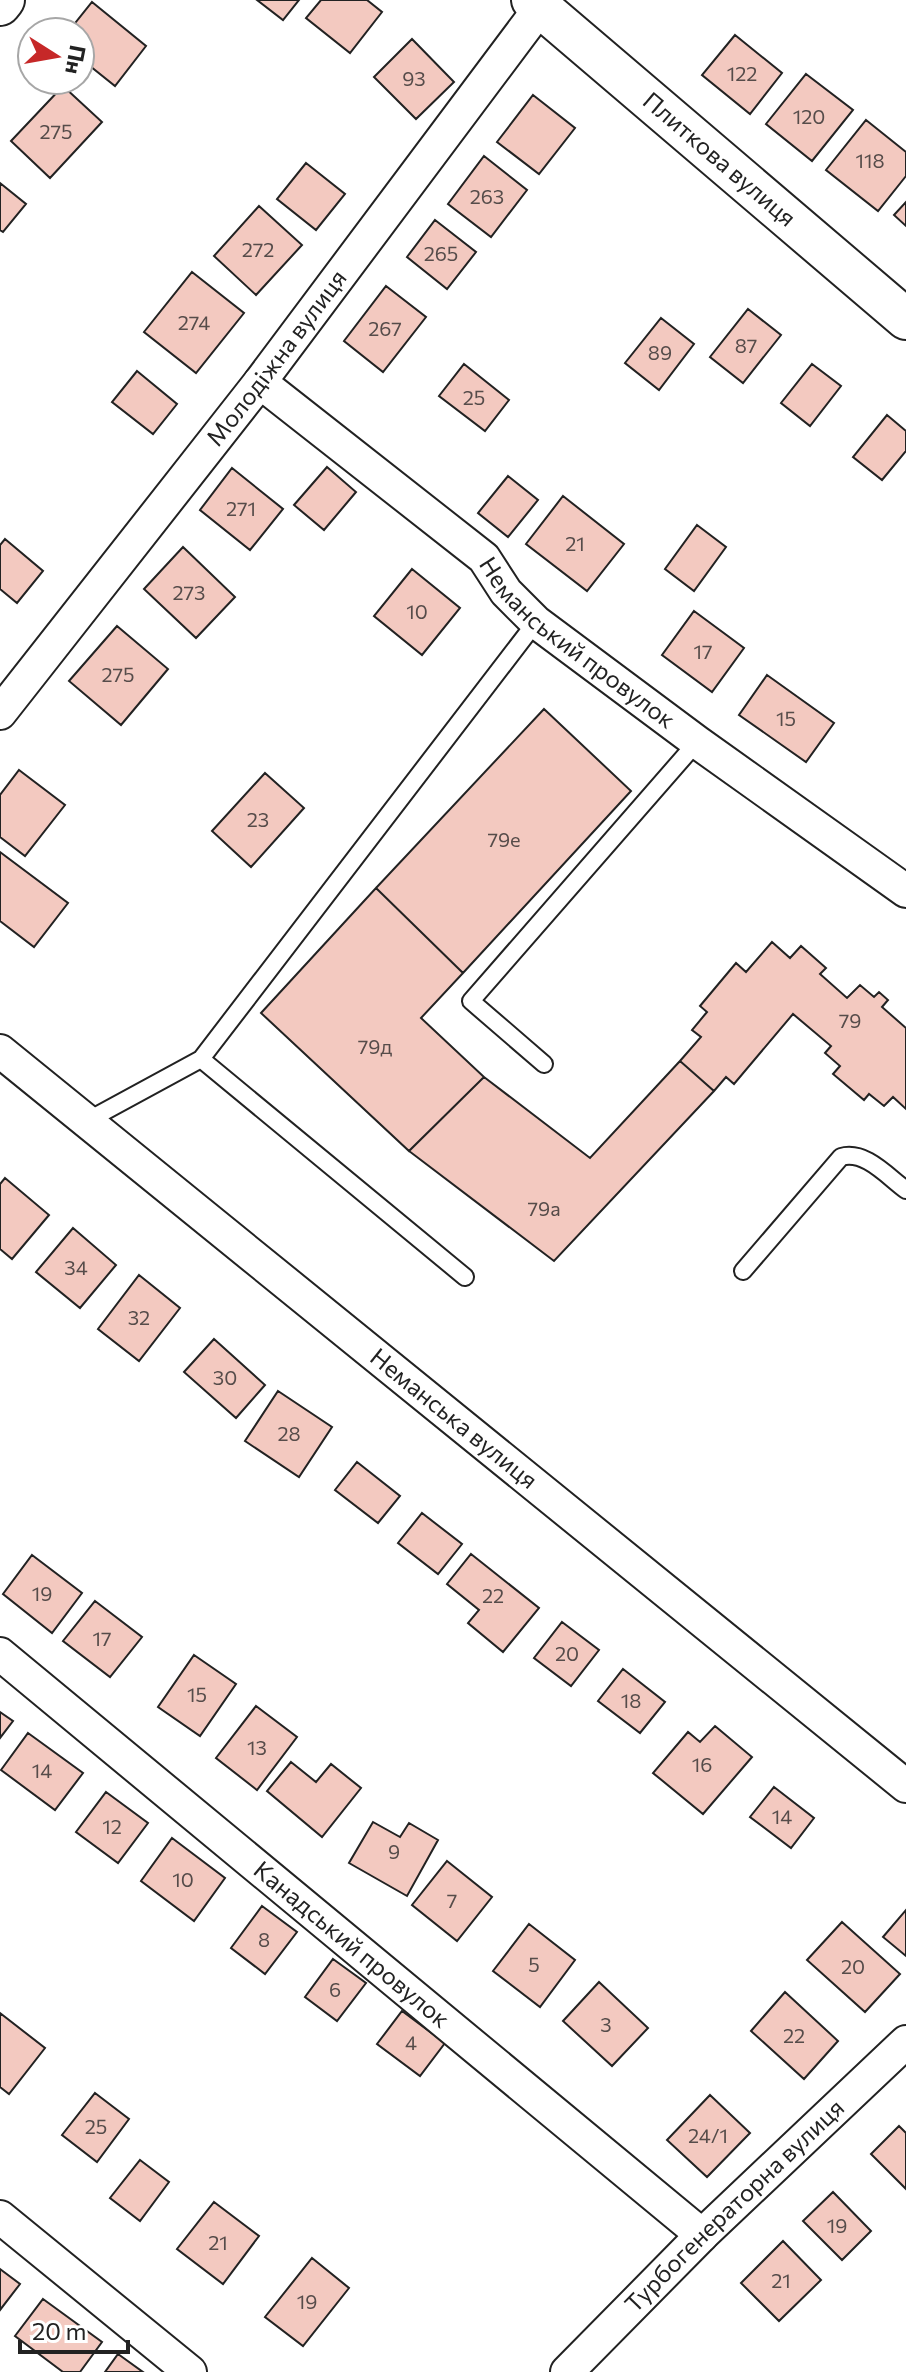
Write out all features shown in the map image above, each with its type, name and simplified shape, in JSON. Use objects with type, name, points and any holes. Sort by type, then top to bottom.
[{"type":"street","points":[[0,5],[4,0]]},
{"type":"street","name":"Плиткова вулиця","points":[[540,2],[906,319]]},
{"type":"street","name":"Молодіжна вулиця","points":[[0,713],[260,382],[540,2]]},
{"type":"street","name":"Неманський провулок","points":[[260,382],[484,558],[506,592],[536,622],[906,891]]},
{"type":"street","name":"Неманська вулиця","points":[[0,1051],[906,1786]]},
{"type":"street","name":"Канадський провулок","points":[[0,1654],[702,2235]]},
{"type":"street","name":"Турбогенераторна вулиця","points":[[567,2372],[702,2235],[906,2042]]},
{"type":"street","points":[[0,2217],[190,2372]]},
{"type":"lane","points":[[85,1122],[201,1059],[536,622]]},
{"type":"lane","points":[[544,1064],[471,1001],[697,742]]},
{"type":"lane","points":[[201,1059],[465,1277]]},
{"type":"lane","points":[[743,1271],[841,1157],[852,1154],[861,1156],[906,1190]]},
{"type":"building","points":[[257,0],[299,0],[283,20]]},
{"type":"building","points":[[321,0],[367,0],[382,12],[350,53],[306,18]]},
{"type":"building","points":[[92,2],[146,46],[115,86],[96,71],[96,16],[81,16]]},
{"type":"building","points":[[735,35],[782,73],[750,114],[702,75]]},
{"type":"building","points":[[412,39],[454,82],[416,119],[374,77]]},
{"type":"building","points":[[806,74],[853,110],[812,161],[766,124]]},
{"type":"building","points":[[533,95],[575,128],[539,174],[497,142]]},
{"type":"building","points":[[54,96],[74,96],[102,122],[50,178],[11,141]]},
{"type":"building","points":[[866,120],[906,152],[906,176],[878,211],[826,170]]},
{"type":"building","points":[[484,156],[527,190],[491,237],[448,204]]},
{"type":"building","points":[[306,163],[345,194],[316,230],[277,199]]},
{"type":"building","points":[[0,183],[26,204],[3,232],[0,230]]},
{"type":"building","points":[[906,202],[906,226],[894,215]]},
{"type":"building","points":[[259,206],[302,245],[256,295],[214,256]]},
{"type":"building","points":[[435,220],[476,252],[447,289],[407,257]]},
{"type":"building","points":[[192,272],[244,313],[196,373],[144,332]]},
{"type":"building","points":[[386,286],[426,317],[383,372],[344,341]]},
{"type":"building","points":[[748,309],[781,335],[743,383],[710,357]]},
{"type":"building","points":[[661,318],[694,344],[659,390],[625,363]]},
{"type":"building","points":[[464,364],[509,400],[485,431],[439,396]]},
{"type":"building","points":[[812,364],[841,386],[810,426],[781,403]]},
{"type":"building","points":[[137,371],[177,404],[153,434],[112,402]]},
{"type":"building","points":[[887,415],[906,431],[906,451],[882,480],[853,457]]},
{"type":"building","points":[[327,467],[356,492],[324,530],[294,505]]},
{"type":"building","points":[[232,468],[283,509],[250,550],[200,510]]},
{"type":"building","points":[[508,476],[538,500],[508,537],[478,513]]},
{"type":"building","points":[[563,496],[624,544],[587,591],[526,544]]},
{"type":"building","points":[[697,525],[726,547],[694,591],[665,569]]},
{"type":"building","points":[[5,539],[43,571],[17,603],[0,589],[0,545]]},
{"type":"building","points":[[183,547],[235,597],[196,638],[144,589]]},
{"type":"building","points":[[412,569],[460,608],[422,655],[374,616]]},
{"type":"building","points":[[694,611],[744,648],[712,692],[662,655]]},
{"type":"building","points":[[117,626],[168,669],[121,725],[69,681]]},
{"type":"building","points":[[767,675],[834,723],[806,762],[739,715]]},
{"type":"building","points":[[544,709],[631,791],[463,973],[376,888]]},
{"type":"building","points":[[19,770],[65,805],[25,856],[0,837],[0,795]]},
{"type":"building","points":[[265,773],[304,808],[251,867],[212,831]]},
{"type":"building","points":[[0,852],[68,903],[34,947],[0,921]]},
{"type":"building","points":[[376,888],[463,973],[421,1018],[484,1077],[409,1151],[261,1013]]},
{"type":"building","points":[[772,942],[790,958],[801,946],[826,968],[820,974],[847,998],[860,985],[874,997],[879,992],[888,1000],[882,1007],[906,1028],[906,1109],[893,1097],[884,1106],[869,1094],[864,1100],[833,1074],[840,1066],[825,1053],[831,1046],[793,1014],[734,1084],[726,1077],[714,1091],[680,1061],[701,1037],[692,1030],[707,1012],[700,1006],[736,963],[746,972]]},
{"type":"building","points":[[680,1061],[714,1091],[554,1261],[409,1151],[484,1077],[590,1158]]},
{"type":"building","points":[[5,1178],[49,1215],[12,1259],[0,1249],[0,1184]]},
{"type":"building","points":[[73,1228],[116,1265],[80,1308],[36,1272]]},
{"type":"building","points":[[139,1275],[180,1308],[139,1361],[98,1329]]},
{"type":"building","points":[[214,1339],[265,1385],[236,1418],[184,1372]]},
{"type":"building","points":[[278,1391],[332,1427],[299,1477],[245,1441]]},
{"type":"building","points":[[357,1462],[400,1496],[378,1523],[335,1490]]},
{"type":"building","points":[[422,1513],[462,1544],[438,1574],[398,1543]]},
{"type":"building","points":[[471,1554],[539,1608],[503,1652],[468,1623],[479,1610],[447,1584]]},
{"type":"building","points":[[32,1555],[82,1593],[52,1633],[3,1594]]},
{"type":"building","points":[[95,1601],[142,1637],[110,1677],[63,1641]]},
{"type":"building","points":[[562,1622],[599,1650],[571,1686],[534,1658]]},
{"type":"building","points":[[194,1655],[236,1684],[200,1736],[158,1707]]},
{"type":"building","points":[[623,1669],[665,1702],[640,1733],[598,1701]]},
{"type":"building","points":[[256,1706],[297,1737],[257,1790],[216,1758]]},
{"type":"building","points":[[0,1712],[13,1721],[0,1738]]},
{"type":"building","points":[[715,1726],[752,1757],[703,1814],[653,1773],[688,1732],[700,1742]]},
{"type":"building","points":[[28,1733],[83,1773],[55,1810],[1,1770]]},
{"type":"building","points":[[291,1762],[316,1782],[331,1764],[361,1788],[322,1837],[267,1791]]},
{"type":"building","points":[[774,1787],[814,1818],[791,1848],[750,1817]]},
{"type":"building","points":[[106,1792],[148,1823],[118,1863],[76,1832]]},
{"type":"building","points":[[373,1822],[400,1837],[409,1823],[438,1840],[407,1896],[349,1863]]},
{"type":"building","points":[[172,1838],[225,1878],[194,1921],[141,1881]]},
{"type":"building","points":[[447,1861],[492,1897],[457,1941],[412,1905]]},
{"type":"building","points":[[262,1906],[297,1932],[265,1974],[231,1948]]},
{"type":"building","points":[[906,1910],[906,1956],[883,1937]]},
{"type":"building","points":[[842,1922],[900,1974],[865,2012],[807,1960]]},
{"type":"building","points":[[529,1924],[575,1960],[540,2007],[493,1971]]},
{"type":"building","points":[[333,1959],[366,1983],[337,2021],[305,1997]]},
{"type":"building","points":[[599,1982],[648,2028],[612,2066],[563,2021]]},
{"type":"building","points":[[785,1992],[838,2041],[804,2079],[751,2031]]},
{"type":"building","points":[[402,2011],[445,2043],[420,2076],[377,2044]]},
{"type":"building","points":[[0,2013],[45,2048],[9,2094],[0,2087]]},
{"type":"building","points":[[95,2093],[129,2119],[97,2162],[62,2135]]},
{"type":"building","points":[[710,2095],[750,2133],[707,2177],[667,2140]]},
{"type":"building","points":[[899,2126],[906,2133],[906,2189],[871,2154]]},
{"type":"building","points":[[140,2160],[169,2182],[140,2221],[110,2198]]},
{"type":"building","points":[[833,2192],[871,2231],[842,2260],[803,2221]]},
{"type":"building","points":[[214,2202],[259,2236],[223,2284],[177,2249]]},
{"type":"building","points":[[783,2241],[821,2280],[779,2321],[741,2283]]},
{"type":"building","points":[[312,2258],[349,2288],[303,2346],[265,2317]]},
{"type":"building","points":[[0,2269],[20,2284],[0,2310]]},
{"type":"building","points":[[43,2299],[102,2342],[80,2372],[63,2372],[15,2336]]},
{"type":"building","points":[[118,2354],[143,2372],[105,2372]]}]
